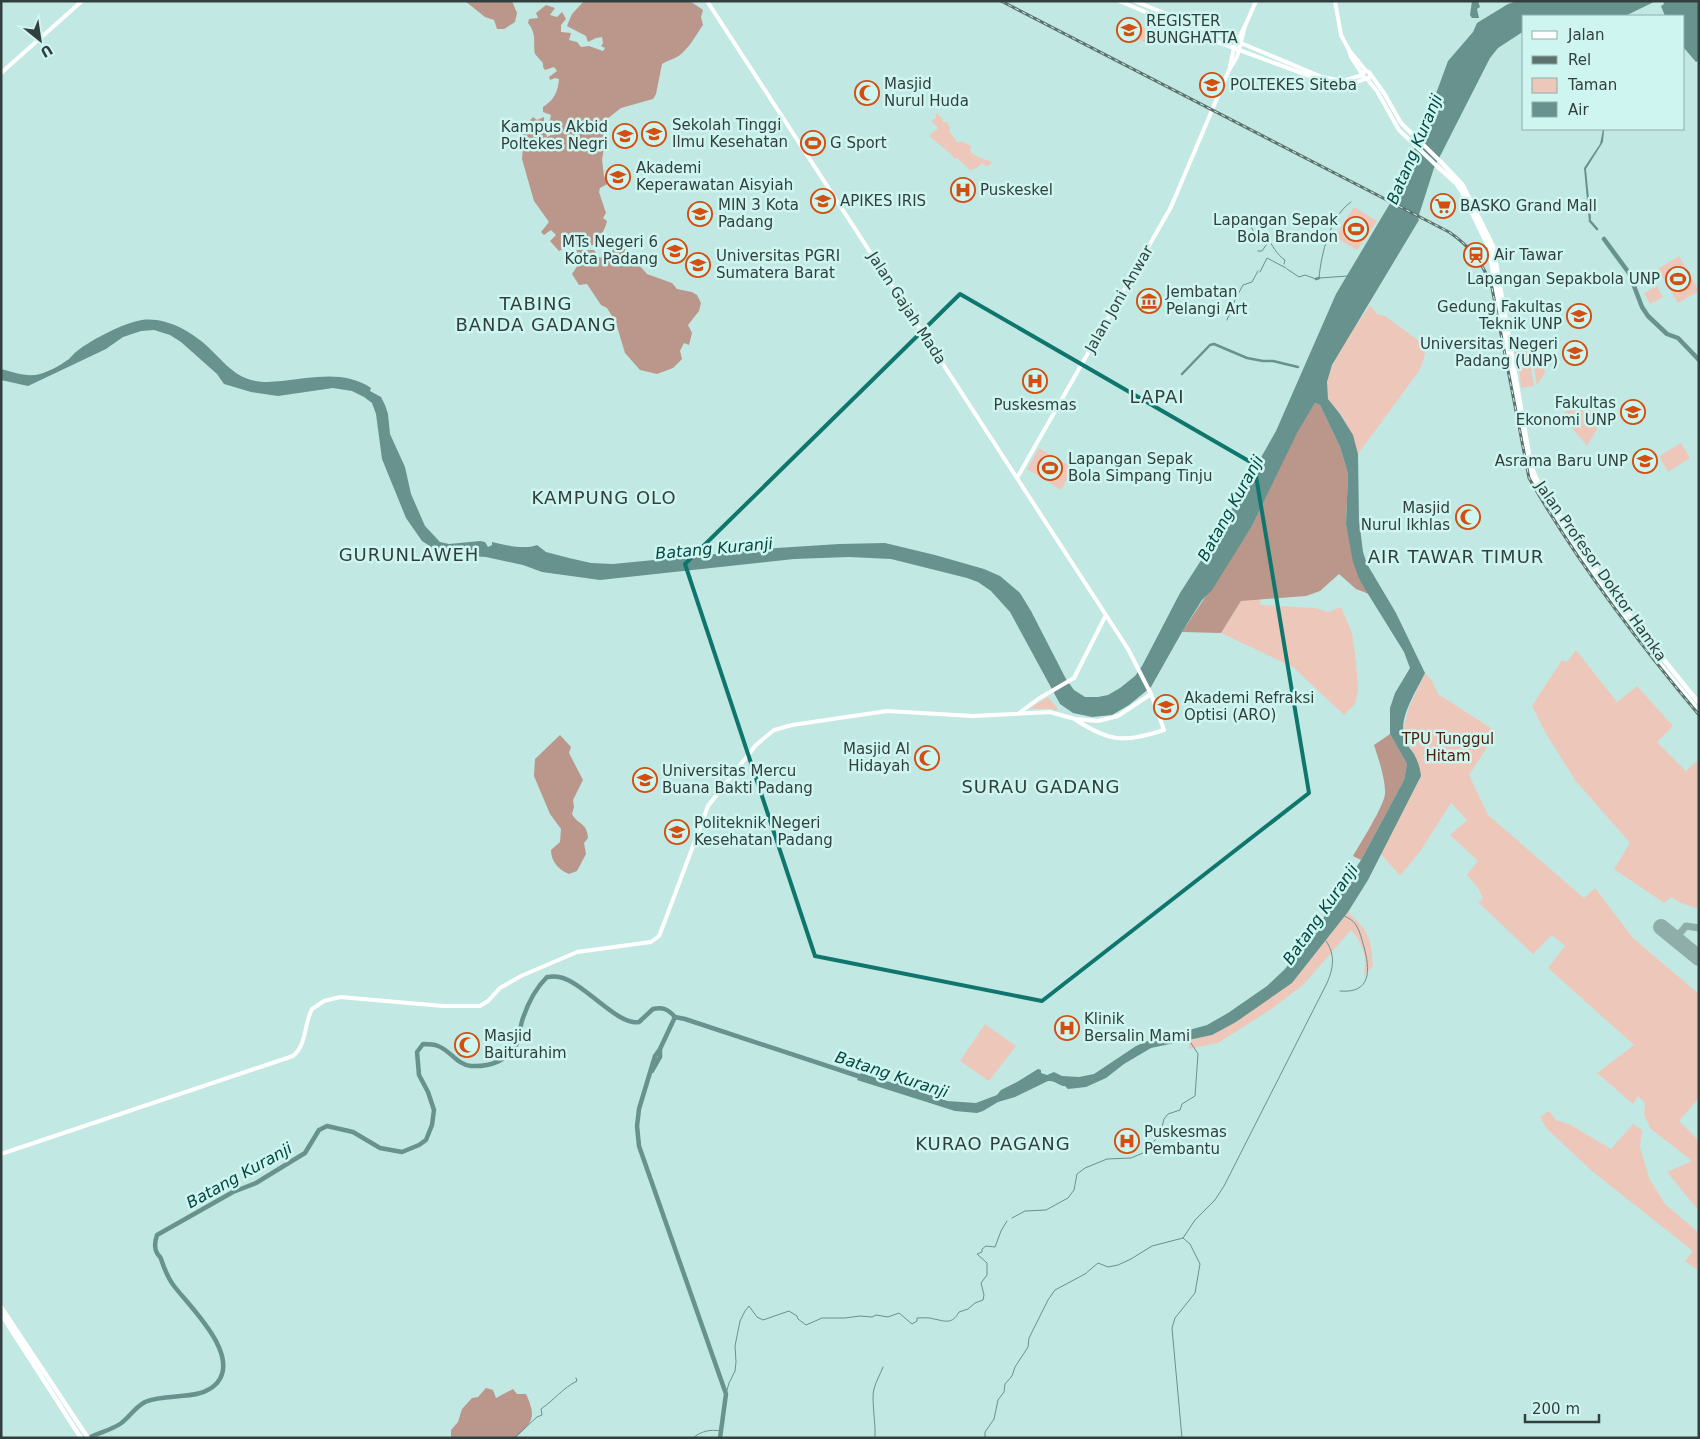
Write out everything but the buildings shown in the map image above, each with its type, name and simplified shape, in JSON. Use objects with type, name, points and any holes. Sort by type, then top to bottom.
[{"type":"highway","points":[[1441,162],[1462,184],[1492,242],[1502,316]]},
{"type":"highway","points":[[1438,167],[1459,187],[1486,240],[1491,256],[1502,316]]},
{"type":"highway","name":"Jalan Profesor Doktor Hamka","points":[[1502,316],[1531,476],[1596,577],[1699,710]]},
{"type":"highway","name":"Jalan Profesor Doktor Hamka","points":[[1654,653],[1699,703]]},
{"type":"highway","points":[[1,1307],[80,1430],[81,1438]]},
{"type":"highway","points":[[1,1314],[80,1430],[88,1438]]},
{"type":"main road","points":[[1,72],[82,1]]},
{"type":"main road","name":"Jalan Gajah Mada","points":[[707,1],[1128,649],[1150,693],[1164,730],[1125,739],[1108,736],[1086,723]]},
{"type":"main road","points":[[1120,1],[1239,50],[1334,86],[1349,85],[1365,75]]},
{"type":"main road","points":[[1134,1],[1322,77],[1343,82],[1365,75]]},
{"type":"main road","points":[[1229,70],[1236,42],[1256,1]]},
{"type":"main road","points":[[1336,1],[1340,31],[1349,50],[1377,91],[1396,126],[1438,167]]},
{"type":"main road","points":[[1229,70],[1239,50],[1245,26]]},
{"type":"main road","name":"Jalan Joni Anwar","points":[[1017,478],[1171,207],[1229,70]]},
{"type":"main road","points":[[1365,75],[1384,93],[1401,123],[1441,162]]},
{"type":"main road","points":[[1016,715],[1049,692],[1070,682],[1078,672],[1106,615]]},
{"type":"main road","points":[[1,1154],[293,1056],[301,1044],[312,1009],[330,999],[340,997],[427,1005],[480,1006],[488,1001],[500,988],[521,976],[577,952],[651,942],[659,936],[702,820],[712,800],[761,739],[780,728],[887,712],[943,716],[1016,715],[1050,712],[1086,723],[1118,716],[1150,693]]},
{"type":"highlighted area","points":[[960,294],[1254,464],[1309,793],[1042,1001],[815,956],[685,564]]},
{"type":"green space","points":[[1140,26],[1150,30],[1145,42],[1134,38]]},
{"type":"green space","points":[[936,113],[943,119],[942,122],[947,122],[950,128],[949,131],[957,142],[963,142],[971,146],[970,152],[980,158],[993,162],[987,167],[982,163],[977,168],[970,170],[957,158],[955,159],[929,136],[938,128],[931,121],[936,118]]},
{"type":"green space","name":"Lapangan Sepak Bola Brandon","points":[[1354,207],[1377,221],[1357,250],[1335,237]]},
{"type":"green space","name":"Lapangan Sepakbola UNP","points":[[1679,256],[1699,291],[1678,303],[1658,269]]},
{"type":"green space","points":[[1657,286],[1663,297],[1650,304],[1644,293]]},
{"type":"green space","points":[[1370,305],[1377,314],[1385,316],[1422,343],[1425,351],[1419,371],[1358,454],[1349,429],[1340,413],[1329,400],[1326,390],[1328,378],[1340,351]]},
{"type":"green space","points":[[1528,350],[1534,386],[1521,388],[1519,368],[1517,367],[1514,352]]},
{"type":"green space","points":[[1532,356],[1544,367],[1545,373],[1537,385]]},
{"type":"green space","points":[[1580,395],[1606,414],[1587,446],[1562,416]]},
{"type":"green space","points":[[1681,443],[1690,458],[1668,472],[1659,456]]},
{"type":"green space","name":"Lapangan Sepak Bola Simpang Tinju","points":[[1039,448],[1073,468],[1061,490],[1027,469]]},
{"type":"green space","points":[[1261,598],[1260,605],[1315,608],[1328,612],[1341,607],[1352,633],[1358,691],[1355,704],[1344,715],[1293,667],[1221,633],[1241,601]]},
{"type":"green space","points":[[1576,650],[1617,702],[1637,686],[1673,726],[1657,742],[1686,771],[1697,761],[1699,762],[1699,909],[1681,903],[1671,897],[1664,903],[1614,869],[1630,843],[1575,780],[1545,732],[1532,706],[1562,660],[1567,662]]},
{"type":"green space","name":"TPU Tunggul Hitam","points":[[1425,673],[1432,681],[1438,694],[1497,732],[1469,775],[1488,815],[1584,898],[1595,888],[1633,938],[1699,994],[1699,1101],[1697,1100],[1679,1121],[1699,1141],[1699,1211],[1667,1172],[1692,1161],[1651,1129],[1644,1115],[1645,1103],[1638,1096],[1633,1104],[1597,1073],[1634,1045],[1548,968],[1565,946],[1552,935],[1533,954],[1478,902],[1483,898],[1478,888],[1467,875],[1478,861],[1450,835],[1467,820],[1451,803],[1421,850],[1400,876],[1381,854],[1421,776],[1414,754],[1405,740],[1403,729],[1409,707]]},
{"type":"green space","points":[[1048,697],[1058,709],[1056,711],[1051,709],[1029,709]]},
{"type":"green space","points":[[1348,912],[1365,930],[1370,942],[1373,966],[1364,975],[1365,962],[1363,951],[1359,940],[1351,930],[1303,985],[1270,1010],[1218,1043],[1189,1049],[1188,1040],[1212,1035],[1292,983]]},
{"type":"green space","points":[[985,1024],[1016,1046],[989,1081],[960,1061]]},
{"type":"green space","points":[[1549,1111],[1556,1120],[1569,1124],[1611,1149],[1633,1124],[1642,1130],[1640,1147],[1649,1178],[1665,1204],[1699,1233],[1699,1271],[1685,1261],[1693,1251],[1593,1172],[1547,1129],[1540,1117]]},
{"type":"shaded area","points":[[465,1],[512,1],[517,13],[515,22],[504,29],[497,29],[494,20],[485,17]]},
{"type":"shaded area","points":[[584,1],[690,1],[703,10],[701,17],[703,25],[684,52],[662,64],[656,94],[653,99],[621,108],[602,123],[605,143],[602,160],[604,176],[609,183],[600,188],[599,192],[606,213],[603,218],[607,221],[606,224],[599,244],[575,245],[559,251],[550,241],[556,235],[551,230],[544,235],[541,232],[549,222],[534,201],[522,159],[523,148],[519,148],[526,125],[533,117],[537,120],[544,117],[547,137],[555,135],[549,124],[551,115],[543,112],[543,107],[555,95],[559,79],[550,80],[549,77],[557,71],[554,67],[545,70],[543,63],[535,54],[534,34],[528,23],[529,19],[538,18],[536,13],[546,5],[555,8],[550,15],[557,17],[562,12],[566,19],[561,25],[561,32],[571,33],[569,40],[577,42],[581,47],[589,46],[603,51],[605,48],[601,46],[603,43],[602,37],[588,42],[586,36],[567,26],[572,14]]},
{"type":"shaded area","points":[[614,249],[625,249],[647,274],[672,283],[677,289],[692,292],[697,295],[701,303],[699,311],[688,325],[692,333],[689,345],[684,343],[680,351],[682,359],[673,368],[657,374],[640,370],[625,353],[616,323],[607,308],[601,305],[587,284],[579,285],[572,274],[580,262],[576,250],[594,250],[598,257],[604,258]]},
{"type":"shaded area","points":[[1315,403],[1320,405],[1340,447],[1348,474],[1346,524],[1360,581],[1369,594],[1356,589],[1339,574],[1320,591],[1306,596],[1241,601],[1221,633],[1182,632],[1252,526],[1297,431]]},
{"type":"shaded area","points":[[1390,734],[1407,764],[1404,780],[1361,860],[1353,856],[1376,816],[1385,794],[1380,762],[1374,745]]},
{"type":"shaded area","points":[[560,735],[571,747],[569,753],[583,780],[573,800],[572,814],[586,829],[588,838],[584,843],[586,854],[577,871],[569,874],[559,868],[552,858],[551,850],[560,842],[561,829],[550,814],[534,776],[535,759]]},
{"type":"shaded area","points":[[486,1388],[493,1390],[496,1398],[513,1389],[517,1394],[526,1394],[532,1413],[529,1423],[515,1438],[451,1438],[451,1430],[458,1422],[462,1409],[472,1398],[478,1397]]},
{"type":"water","points":[[1472,1],[1478,1],[1480,7],[1477,9],[1479,18],[1472,18],[1470,15]]},
{"type":"water","points":[[1517,1],[1656,1],[1627,15],[1522,15],[1522,32],[1498,48],[1490,58],[1434,168],[1418,218],[1419,220],[1332,365],[1327,382],[1328,399],[1353,435],[1358,454],[1359,520],[1363,552],[1367,564],[1396,613],[1425,673],[1403,723],[1405,740],[1417,759],[1421,776],[1368,880],[1348,912],[1292,983],[1236,1022],[1212,1035],[1151,1048],[1124,1064],[1106,1078],[1086,1087],[1068,1089],[1053,1081],[1048,1081],[977,1113],[955,1111],[857,1080],[861,1073],[893,1083],[901,1083],[947,1101],[976,1103],[997,1095],[1001,1090],[1038,1069],[1041,1070],[1041,1073],[1047,1075],[1054,1072],[1062,1076],[1079,1077],[1094,1074],[1136,1046],[1159,1036],[1207,1025],[1267,986],[1285,969],[1330,909],[1361,860],[1404,780],[1407,764],[1390,734],[1390,708],[1395,693],[1410,668],[1404,652],[1360,581],[1353,562],[1346,524],[1348,474],[1340,447],[1320,405],[1315,403],[1298,431],[1252,526],[1212,590],[1202,600],[1151,687],[1129,705],[1112,715],[1092,717],[1073,713],[1060,704],[1010,612],[991,591],[978,582],[967,578],[891,559],[849,557],[794,559],[600,580],[542,572],[523,565],[486,557],[452,555],[436,550],[422,541],[406,518],[382,459],[376,414],[372,403],[352,391],[333,388],[278,396],[251,392],[224,384],[217,374],[181,342],[170,335],[154,330],[141,331],[123,337],[106,349],[28,386],[1,380],[1,369],[18,374],[31,375],[48,371],[69,359],[91,342],[126,324],[142,320],[169,323],[193,335],[231,369],[248,379],[270,382],[317,377],[339,377],[361,382],[371,388],[370,391],[381,397],[385,405],[390,434],[405,467],[411,494],[425,526],[440,542],[449,544],[480,541],[485,542],[488,547],[492,545],[492,542],[521,547],[537,545],[546,552],[569,558],[591,563],[613,564],[777,548],[885,543],[984,569],[1000,576],[1020,593],[1066,679],[1074,690],[1085,697],[1108,695],[1135,676],[1142,666],[1180,593],[1216,537],[1276,431],[1336,294],[1392,200],[1423,129],[1448,61],[1473,32],[1477,23],[1508,4]]},
{"type":"water","points":[[1663,1],[1699,1],[1699,61],[1696,62],[1685,49],[1685,15],[1665,15],[1661,6],[1664,4]]},
{"type":"water","points":[[1604,130],[1603,142],[1586,169],[1591,219],[1589,222],[1584,168],[1600,144]]},
{"type":"waterway","points":[[1348,276],[1319,278],[1324,248],[1332,226],[1344,208],[1351,202]]},
{"type":"waterway","points":[[1590,221],[1597,229]]},
{"type":"waterway","points":[[1251,227],[1254,232],[1267,237],[1277,253],[1285,260],[1284,264]]},
{"type":"waterway","points":[[1604,239],[1629,273],[1642,307],[1648,316],[1667,334],[1678,338],[1699,360]]},
{"type":"waterway","points":[[1258,251],[1262,251],[1269,241]]},
{"type":"waterway","points":[[1260,272],[1267,258],[1286,268]]},
{"type":"waterway","points":[[1287,269],[1299,277],[1305,275],[1316,279]]},
{"type":"waterway","points":[[1236,298],[1243,285],[1252,282],[1258,271]]},
{"type":"waterway","points":[[1231,309],[1235,300]]},
{"type":"waterway","points":[[1227,320],[1230,312]]},
{"type":"waterway","points":[[1182,374],[1210,345],[1214,344],[1247,358],[1273,361],[1298,367]]},
{"type":"waterway","points":[[1340,991],[1350,991],[1358,988],[1363,984],[1367,971],[1366,955],[1359,930],[1350,919],[1343,915]]},
{"type":"waterway","points":[[985,1438],[985,1432],[994,1419],[998,1400],[1004,1392],[1005,1384],[1012,1376],[1015,1367],[1028,1347],[1029,1338],[1055,1290],[1085,1274],[1098,1263],[1108,1267],[1118,1265],[1152,1246],[1183,1238],[1195,1220],[1215,1200],[1224,1186],[1327,983],[1331,972],[1332,957],[1326,941]]},
{"type":"waterway","name":"Batang Kuranji","points":[[89,1438],[120,1424],[145,1402],[164,1397],[202,1393],[217,1383],[223,1372],[223,1359],[210,1332],[168,1276],[161,1258],[155,1249],[157,1235],[233,1192],[256,1183],[305,1153],[319,1130],[327,1126],[353,1132],[380,1148],[402,1152],[419,1145],[426,1140],[432,1125],[434,1110],[428,1092],[419,1075],[417,1052],[423,1044],[438,1046],[466,1065],[485,1065],[498,1062],[509,1054],[517,1043],[522,1021],[529,1003],[547,977],[568,980],[579,986],[610,1011],[630,1021],[639,1022],[653,1009],[660,1008],[668,1010],[675,1017],[864,1078]]},
{"type":"waterway","points":[[675,1017],[655,1056],[639,1109],[637,1126],[639,1146],[726,1394],[720,1438]]},
{"type":"waterway","points":[[1012,1218],[1025,1211],[1046,1210],[1068,1198],[1074,1190],[1077,1174],[1085,1168],[1107,1159],[1131,1158],[1143,1153],[1155,1140],[1168,1114],[1180,1110],[1182,1104],[1195,1096],[1198,1054],[1189,1040]]},
{"type":"waterway","points":[[652,1071],[660,1057],[660,1049]]},
{"type":"waterway","points":[[726,1394],[735,1371],[735,1346],[740,1321],[749,1306],[757,1317],[763,1320],[789,1311],[806,1325],[822,1318],[872,1317],[876,1315],[888,1317],[899,1313],[912,1324],[917,1321],[917,1318],[951,1320],[959,1312],[983,1300],[984,1295],[981,1283],[987,1275],[987,1263],[977,1254],[982,1252],[982,1249],[986,1246],[995,1247],[1007,1221]]},
{"type":"waterway","points":[[1182,1438],[1172,1328],[1175,1318],[1195,1293],[1200,1264],[1190,1244],[1183,1238]]},
{"type":"waterway","points":[[875,1438],[873,1393],[883,1367]]},
{"type":"waterway","points":[[514,1438],[537,1417],[542,1415],[541,1409],[577,1381],[576,1378]]},
{"type":"waterway","points":[[693,1438],[706,1431],[721,1431]]},
{"type":"taxiway","points":[[1675,939],[1686,926],[1699,928]]},
{"type":"runway","points":[[1661,927],[1699,958]]},
{"type":"railway","points":[[1001,1],[1449,232],[1470,250],[1485,271],[1492,288],[1529,478],[1567,540],[1608,600],[1699,715]]},
{"type":"place","name":"REGISTER BUNGHATTA","points":[[1129,30]]},
{"type":"place","name":"POLTEKES Siteba","points":[[1212,85]]},
{"type":"place","name":"Masjid Nurul Huda","points":[[867,93]]},
{"type":"place","name":"Sekolah Tinggi Ilmu Kesehatan","points":[[654,134]]},
{"type":"place","name":"Kampus Akbid Poltekes Negri","points":[[625,136]]},
{"type":"place","name":"G Sport","points":[[813,143]]},
{"type":"place","name":"Akademi Keperawatan Aisyiah","points":[[618,177]]},
{"type":"place","name":"Puskeskel","points":[[963,190]]},
{"type":"place","name":"APIKES IRIS","points":[[823,201]]},
{"type":"place","name":"BASKO Grand Mall","points":[[1443,206]]},
{"type":"place","name":"MIN 3 Kota Padang","points":[[700,214]]},
{"type":"place","name":"Lapangan Sepak Bola Brandon","points":[[1356,229]]},
{"type":"place","name":"MTs Negeri 6 Kota Padang","points":[[675,251]]},
{"type":"place","name":"Air Tawar","points":[[1476,255]]},
{"type":"place","name":"Universitas PGRI Sumatera Barat","points":[[698,265]]},
{"type":"place","name":"Lapangan Sepakbola UNP","points":[[1678,279]]},
{"type":"place","name":"Jembatan Pelangi Art","points":[[1149,301]]},
{"type":"place","name":"Gedung Fakultas Teknik UNP","points":[[1579,316]]},
{"type":"place","name":"Universitas Negeri Padang (UNP)","points":[[1575,353]]},
{"type":"place","name":"Puskesmas","points":[[1035,381]]},
{"type":"place","name":"Fakultas Ekonomi UNP","points":[[1633,412]]},
{"type":"place","name":"Asrama Baru UNP","points":[[1645,461]]},
{"type":"place","name":"Lapangan Sepak Bola Simpang Tinju","points":[[1050,468]]},
{"type":"place","name":"Masjid Nurul Ikhlas","points":[[1468,517]]},
{"type":"place","name":"Akademi Refraksi Optisi (ARO)","points":[[1166,707]]},
{"type":"place","name":"Masjid Al Hidayah","points":[[927,758]]},
{"type":"place","name":"Universitas Mercu Buana Bakti Padang","points":[[645,780]]},
{"type":"place","name":"Politeknik Negeri Kesehatan Padang","points":[[677,832]]},
{"type":"place","name":"Klinik Bersalin Mami","points":[[1067,1028]]},
{"type":"place","name":"Masjid Baiturahim","points":[[467,1045]]},
{"type":"place","name":"Puskesmas Pembantu","points":[[1127,1141]]},
{"type":"district","name":"TABING BANDA GADANG","points":[[536,314]]},
{"type":"district","name":"LAPAI","points":[[1157,397]]},
{"type":"district","name":"KAMPUNG OLO","points":[[604,498]]},
{"type":"district","name":"GURUNLAWEH","points":[[409,555]]},
{"type":"district","name":"AIR TAWAR TIMUR","points":[[1456,557]]},
{"type":"district","name":"SURAU GADANG","points":[[1041,787]]},
{"type":"district","name":"KURAO PAGANG","points":[[993,1144]]}]
